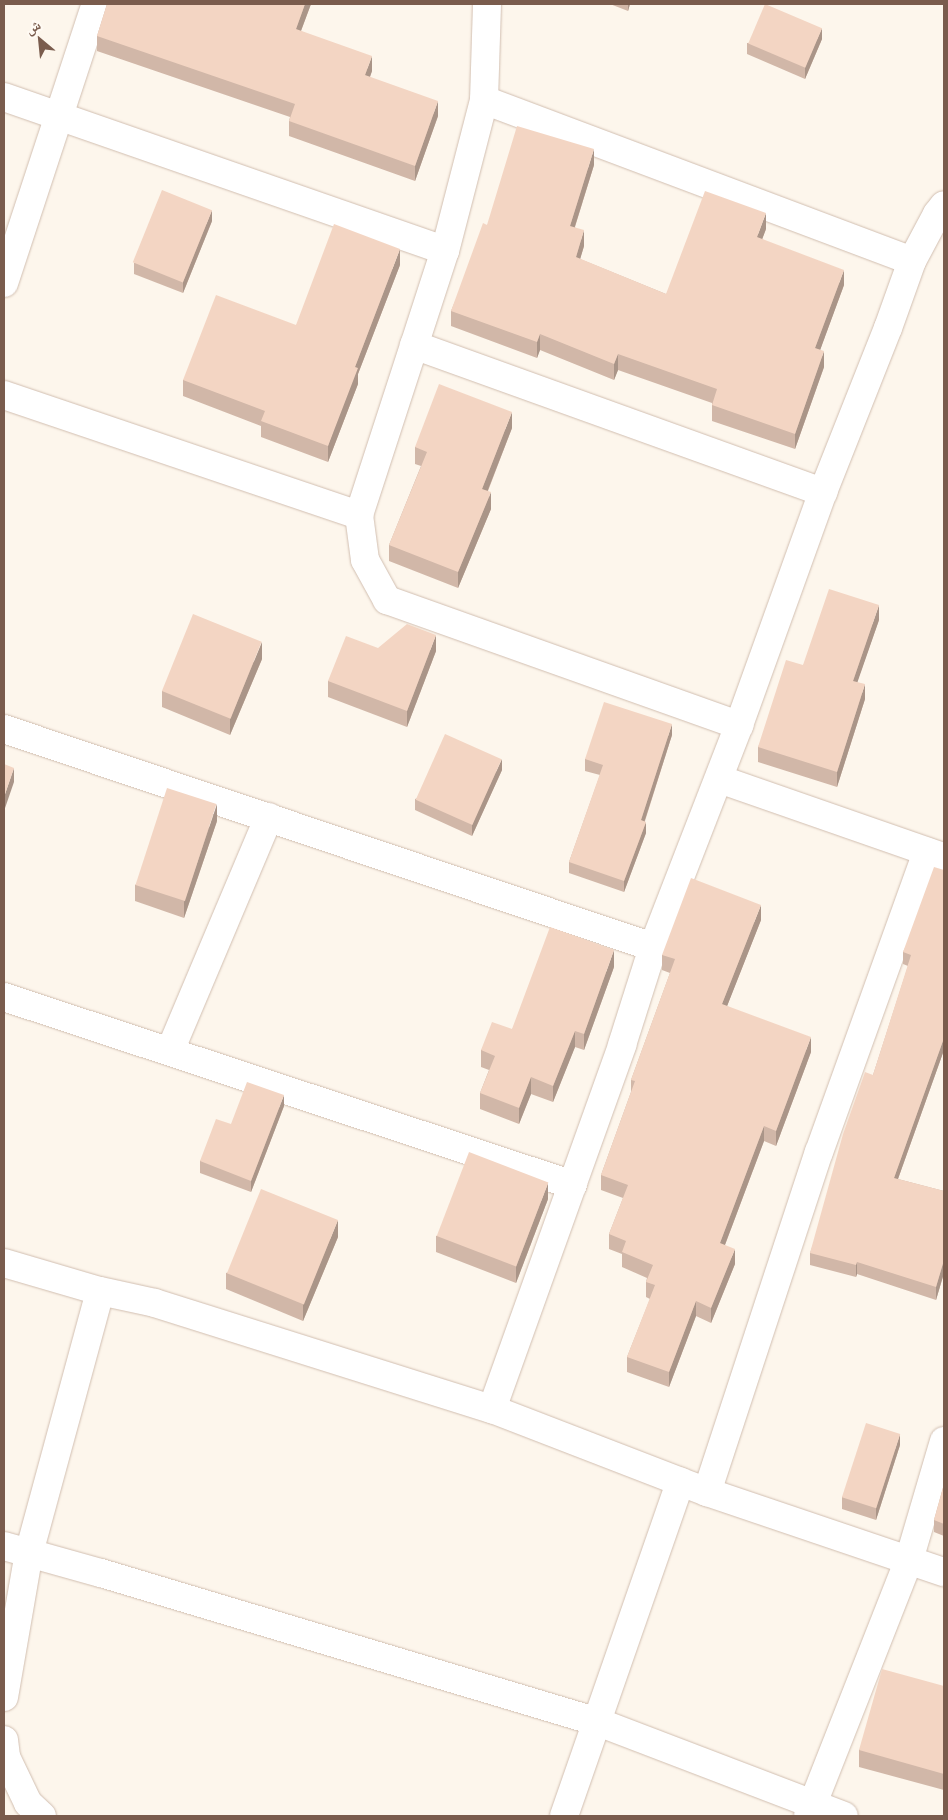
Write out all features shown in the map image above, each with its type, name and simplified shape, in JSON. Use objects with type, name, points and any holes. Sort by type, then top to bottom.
[{"type":"street","points":[[4,283],[96,4]]},
{"type":"street","points":[[487,4],[484,100],[444,251],[359,515],[365,560],[387,600],[739,725]]},
{"type":"street","points":[[4,97],[444,251]]},
{"type":"street","points":[[484,100],[912,261]]},
{"type":"street","points":[[492,1409],[622,1045],[653,947],[739,725],[823,492],[888,328],[912,261],[937,214],[944,205]]},
{"type":"street","points":[[414,345],[823,492]]},
{"type":"street","points":[[4,395],[359,515]]},
{"type":"street","points":[[4,729],[653,947]]},
{"type":"street","points":[[707,1492],[819,1152],[936,855],[718,779]]},
{"type":"street","points":[[170,1051],[269,818]]},
{"type":"street","points":[[4,996],[573,1185]]},
{"type":"street","points":[[4,1264],[100,1291],[155,1303],[492,1409],[707,1492],[944,1572]]},
{"type":"street","points":[[4,1697],[16,1550],[100,1291]]},
{"type":"street","points":[[810,1810],[908,1560],[944,1441]]},
{"type":"street","points":[[564,1816],[680,1482]]},
{"type":"street","points":[[16,1550],[101,1572],[598,1722],[810,1810],[844,1816]]},
{"type":"street","points":[[4,1740],[6,1757],[28,1803],[42,1816]]},
{"type":"building","points":[[107,4],[305,4],[296,29],[372,56],[365,75],[438,101],[415,166],[289,121],[295,104],[97,36]]},
{"type":"building","points":[[765,4],[822,28],[805,68],[748,44]]},
{"type":"building","points":[[517,126],[594,149],[570,226],[584,230],[576,257],[666,294],[705,191],[766,213],[757,237],[844,270],[815,348],[824,351],[795,434],[712,405],[717,389],[618,354],[614,364],[540,334],[537,342],[451,311],[483,223],[487,225]]},
{"type":"building","points":[[162,190],[212,210],[183,283],[133,262]]},
{"type":"building","points":[[334,224],[400,249],[355,367],[358,368],[328,446],[261,421],[265,411],[183,380],[216,295],[296,325]]},
{"type":"building","points":[[439,384],[512,412],[482,489],[491,492],[458,572],[389,545],[427,452],[415,447]]},
{"type":"building","points":[[829,589],[879,605],[853,681],[865,684],[837,772],[758,747],[786,660],[803,665]]},
{"type":"building","points":[[193,614],[262,642],[231,719],[162,691]]},
{"type":"building","points":[[407,624],[436,635],[407,711],[328,681],[346,636],[378,648]]},
{"type":"building","points":[[604,702],[672,724],[641,820],[646,822],[624,881],[569,862],[603,765],[585,759]]},
{"type":"building","points":[[445,734],[502,759],[472,825],[416,800]]},
{"type":"building","points":[[4,764],[14,768],[4,797]]},
{"type":"building","points":[[167,788],[216,804],[185,901],[135,885]]},
{"type":"building","points":[[934,867],[944,870],[944,1038],[894,1178],[944,1191],[944,1260],[936,1287],[857,1262],[856,1265],[810,1253],[843,1134],[865,1072],[873,1075],[911,955],[903,952]]},
{"type":"building","points":[[691,878],[761,905],[722,1004],[811,1037],[776,1131],[764,1126],[720,1243],[735,1249],[711,1308],[696,1301],[669,1372],[627,1357],[655,1285],[646,1282],[653,1265],[622,1252],[626,1241],[609,1234],[628,1185],[601,1175],[635,1081],[631,1080],[675,959],[662,955]]},
{"type":"building","points":[[550,927],[614,950],[584,1034],[575,1031],[553,1086],[531,1077],[519,1108],[480,1093],[495,1056],[481,1050],[492,1022],[512,1029]]},
{"type":"building","points":[[247,1082],[284,1095],[251,1181],[200,1161],[216,1119],[231,1124]]},
{"type":"building","points":[[469,1152],[548,1182],[516,1266],[437,1236]]},
{"type":"building","points":[[261,1189],[338,1220],[304,1304],[227,1273]]},
{"type":"building","points":[[866,1423],[900,1434],[876,1508],[842,1497]]},
{"type":"building","points":[[944,1484],[944,1524],[934,1520]]},
{"type":"building","points":[[882,1669],[944,1686],[944,1774],[859,1750]]}]
